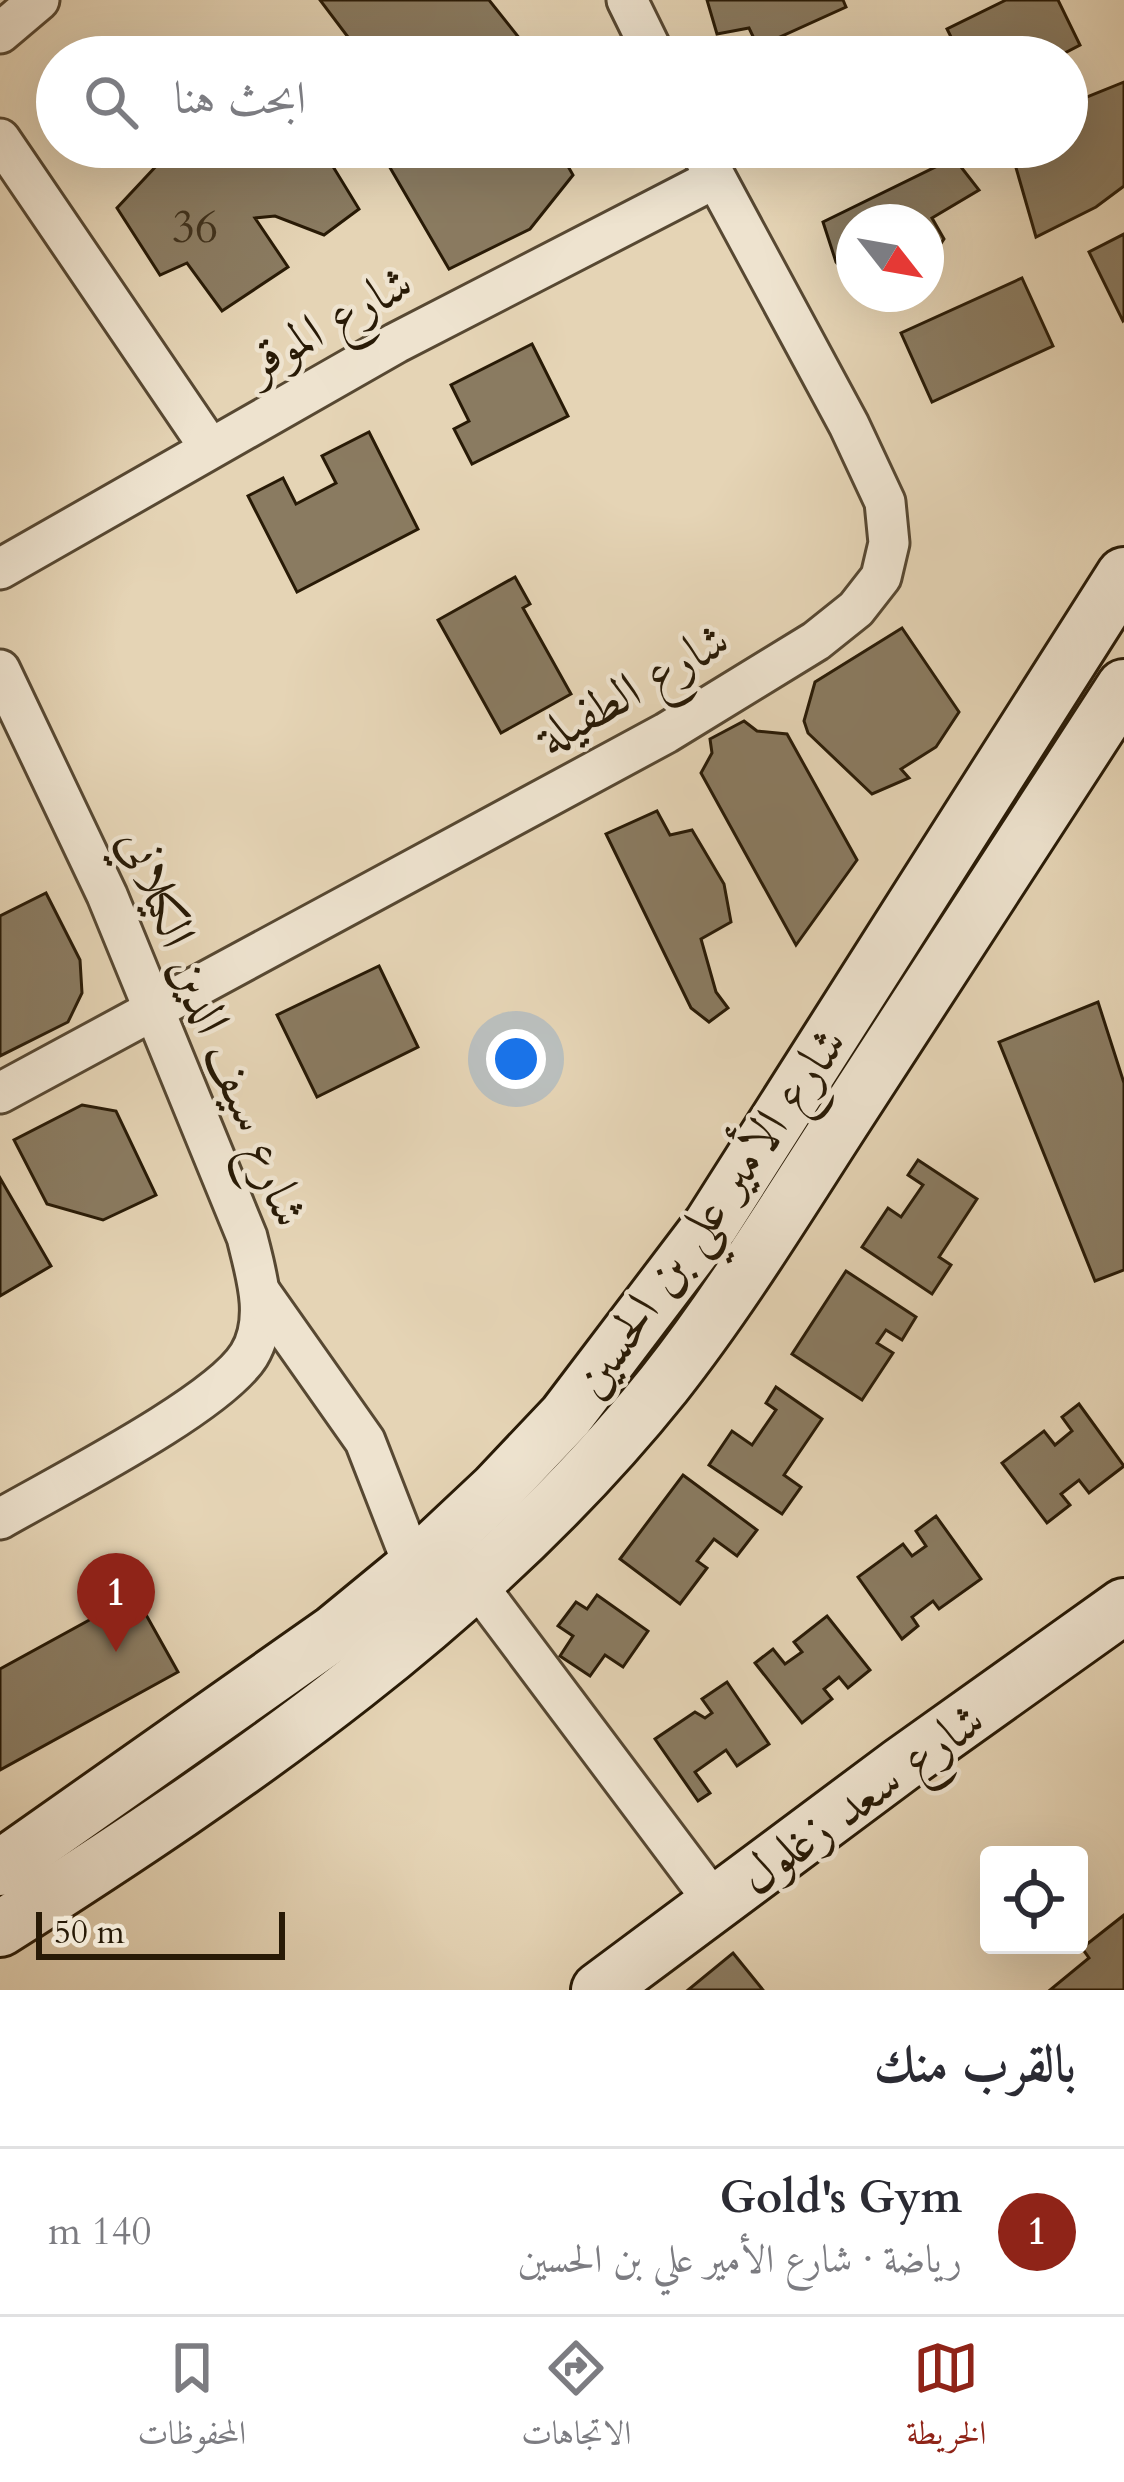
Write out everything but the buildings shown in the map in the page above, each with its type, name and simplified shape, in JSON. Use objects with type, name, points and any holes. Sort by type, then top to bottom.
[{"type":"main road","name":"شارع الأمير علي بن الحسين","points":[[0,1868],[335,1632],[414,1567],[566,1416],[711,1225],[1124,574]]},
{"type":"main road","name":"شارع الأمير علي بن الحسين","points":[[0,1929],[128,1847],[304,1722],[476,1584],[563,1497],[663,1385],[735,1287],[1124,687]]},
{"type":"main road","name":"شارع سعد زغلول","points":[[599,1990],[1124,1606]]},
{"type":"street","points":[[627,0],[645,36]]},
{"type":"street","points":[[0,139],[210,448]]},
{"type":"street","name":"شارع الموقر","points":[[0,568],[697,168]]},
{"type":"street","name":"شارع الطفيلة","points":[[0,1093],[666,733],[816,641],[856,609],[881,577],[890,543],[885,502],[849,425],[709,168]]},
{"type":"street","name":"شارع سيف الدين الكيلاني","points":[[0,670],[107,895],[248,1237],[260,1292],[260,1322],[250,1354],[220,1388],[0,1519]]},
{"type":"street","points":[[260,1292],[364,1441],[414,1567]]},
{"type":"street","points":[[476,1584],[716,1904]]},
{"type":"place","name":"Gold's Gym","points":[[116,1652]]}]
